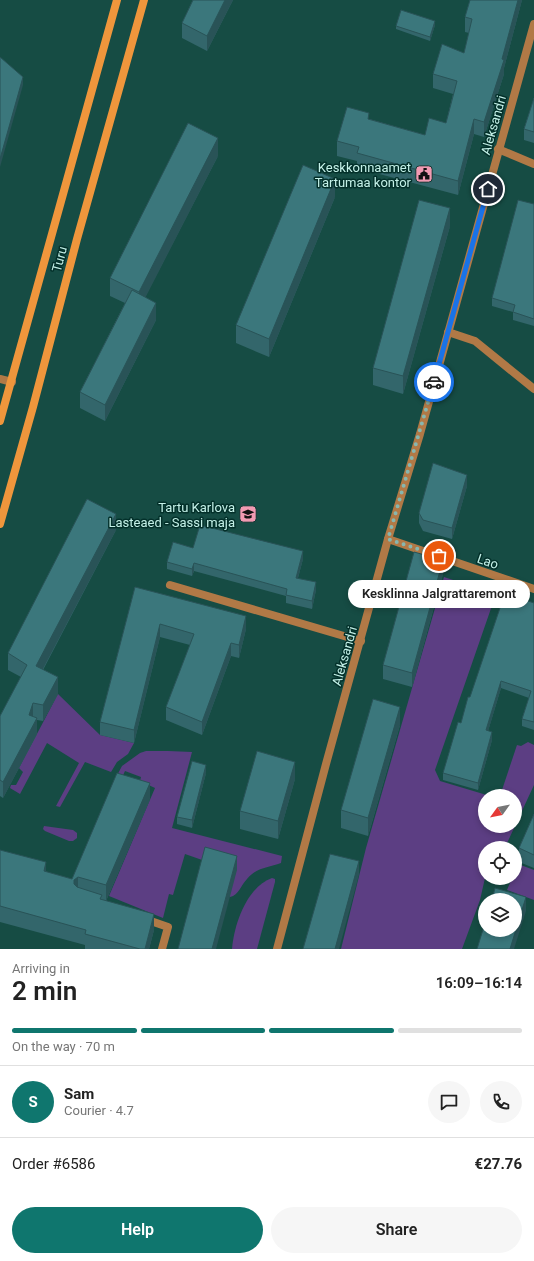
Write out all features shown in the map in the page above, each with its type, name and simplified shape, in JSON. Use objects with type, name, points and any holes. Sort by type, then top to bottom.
[{"type":"main road","name":"Turu","points":[[0,421],[117,0]]},
{"type":"main road","name":"Turu","points":[[0,524],[144,0]]},
{"type":"street","name":"Aleksandri","points":[[277,949],[388,539],[420,434],[534,24]]},
{"type":"street","points":[[498,149],[534,164]]},
{"type":"street","points":[[448,332],[475,341],[534,389]]},
{"type":"street","points":[[0,379],[12,382]]},
{"type":"street","name":"Lao","points":[[388,539],[534,590]]},
{"type":"street","points":[[170,585],[361,641]]},
{"type":"street","points":[[138,917],[168,927],[162,949]]},
{"type":"shaded area","points":[[444,577],[496,594],[435,770],[440,781],[478,792],[478,833],[512,833],[508,841],[478,841],[478,885],[483,885],[482,893],[478,893],[478,905],[462,949],[341,949],[366,848]]},
{"type":"shaded area","points":[[58,694],[100,735],[134,743],[128,754],[117,762],[111,772],[85,762],[60,807],[56,806],[79,763],[47,743],[20,794],[10,788],[11,785],[16,785],[23,772],[19,768]]},
{"type":"shaded area","points":[[528,742],[534,745],[534,785],[522,811],[522,789],[502,789],[517,745],[521,746]]},
{"type":"shaded area","points":[[146,751],[192,752],[172,828],[282,856],[281,863],[255,872],[247,879],[236,894],[230,897],[205,861],[185,854],[173,895],[169,894],[163,918],[109,896],[155,788],[140,781],[141,777],[125,771],[119,784],[114,781],[122,766],[140,753]]},
{"type":"shaded area","points":[[44,826],[73,830],[77,833],[77,838],[73,841],[69,841],[45,831],[43,829]]},
{"type":"shaded area","points":[[522,866],[534,870],[534,900],[522,896],[522,893],[515,893],[507,890],[509,885],[522,885]]},
{"type":"shaded area","points":[[272,878],[275,879],[275,882],[257,949],[232,949],[233,939],[243,908],[255,889]]},
{"type":"building","points":[[193,0],[225,0],[207,36],[182,23]]},
{"type":"building","points":[[470,0],[518,0],[502,59],[504,60],[484,122],[474,119],[458,181],[357,153],[359,147],[337,141],[347,107],[369,113],[368,119],[425,135],[429,118],[446,123],[457,81],[433,74],[442,44],[464,53],[472,19],[465,17]]},
{"type":"building","points":[[401,10],[435,21],[430,37],[396,26]]},
{"type":"building","points":[[0,57],[23,77],[0,159]]},
{"type":"building","points":[[534,98],[534,132],[524,129]]},
{"type":"building","points":[[188,123],[218,138],[139,292],[110,278]]},
{"type":"building","points":[[303,165],[335,179],[269,339],[236,325]]},
{"type":"building","points":[[419,200],[450,208],[403,376],[373,368]]},
{"type":"building","points":[[518,200],[534,204],[534,319],[513,312],[515,305],[492,298]]},
{"type":"building","points":[[132,290],[156,303],[105,405],[80,392]]},
{"type":"building","points":[[433,463],[467,475],[452,528],[423,520],[419,513]]},
{"type":"building","points":[[87,499],[116,514],[36,666],[58,677],[43,705],[33,703],[29,715],[37,718],[3,782],[0,780],[0,716],[27,665],[8,653]]},
{"type":"building","points":[[200,525],[303,551],[296,578],[316,582],[312,601],[286,595],[287,589],[194,563],[192,569],[167,562],[173,542],[193,548]]},
{"type":"building","points":[[414,552],[443,560],[412,673],[383,665]]},
{"type":"building","points":[[135,587],[246,616],[239,645],[231,643],[202,722],[166,707],[194,634],[160,624],[134,730],[100,722]]},
{"type":"building","points":[[505,593],[534,603],[534,722],[522,719],[531,691],[501,681],[486,730],[492,732],[478,783],[443,773],[458,722],[461,723],[468,697],[470,697]]},
{"type":"building","points":[[373,699],[400,707],[368,818],[341,810]]},
{"type":"building","points":[[257,751],[295,762],[278,821],[240,811]]},
{"type":"building","points":[[192,761],[206,765],[192,820],[177,817]]},
{"type":"building","points":[[117,773],[150,783],[106,885],[78,877],[74,880],[74,884],[77,887],[102,895],[100,899],[154,914],[145,949],[140,949],[85,934],[86,930],[0,906],[0,850],[46,862],[44,871],[72,879]]},
{"type":"building","points":[[534,814],[534,855],[522,849],[522,841]]},
{"type":"building","points":[[205,847],[237,856],[212,949],[178,949]]},
{"type":"building","points":[[330,854],[359,861],[335,949],[303,949]]},
{"type":"building","points":[[495,888],[512,893],[494,893]]},
{"type":"building","points":[[522,896],[526,897],[522,910]]},
{"type":"building","points":[[481,937],[514,937],[510,949],[477,949]]},
{"type":"way so far","points":[[434,382],[388,539],[439,556]]},
{"type":"place","name":"Keskkonnaamet Tartumaa kontor","points":[[424,174]]},
{"type":"place","name":"Tartu Karlova Lasteaed - Sassi maja","points":[[248,514]]},
{"type":"place","name":"Kesklinna Jalgrattaremont","points":[[439,556]]},
{"type":"route","points":[[434,382],[488,189]]}]
